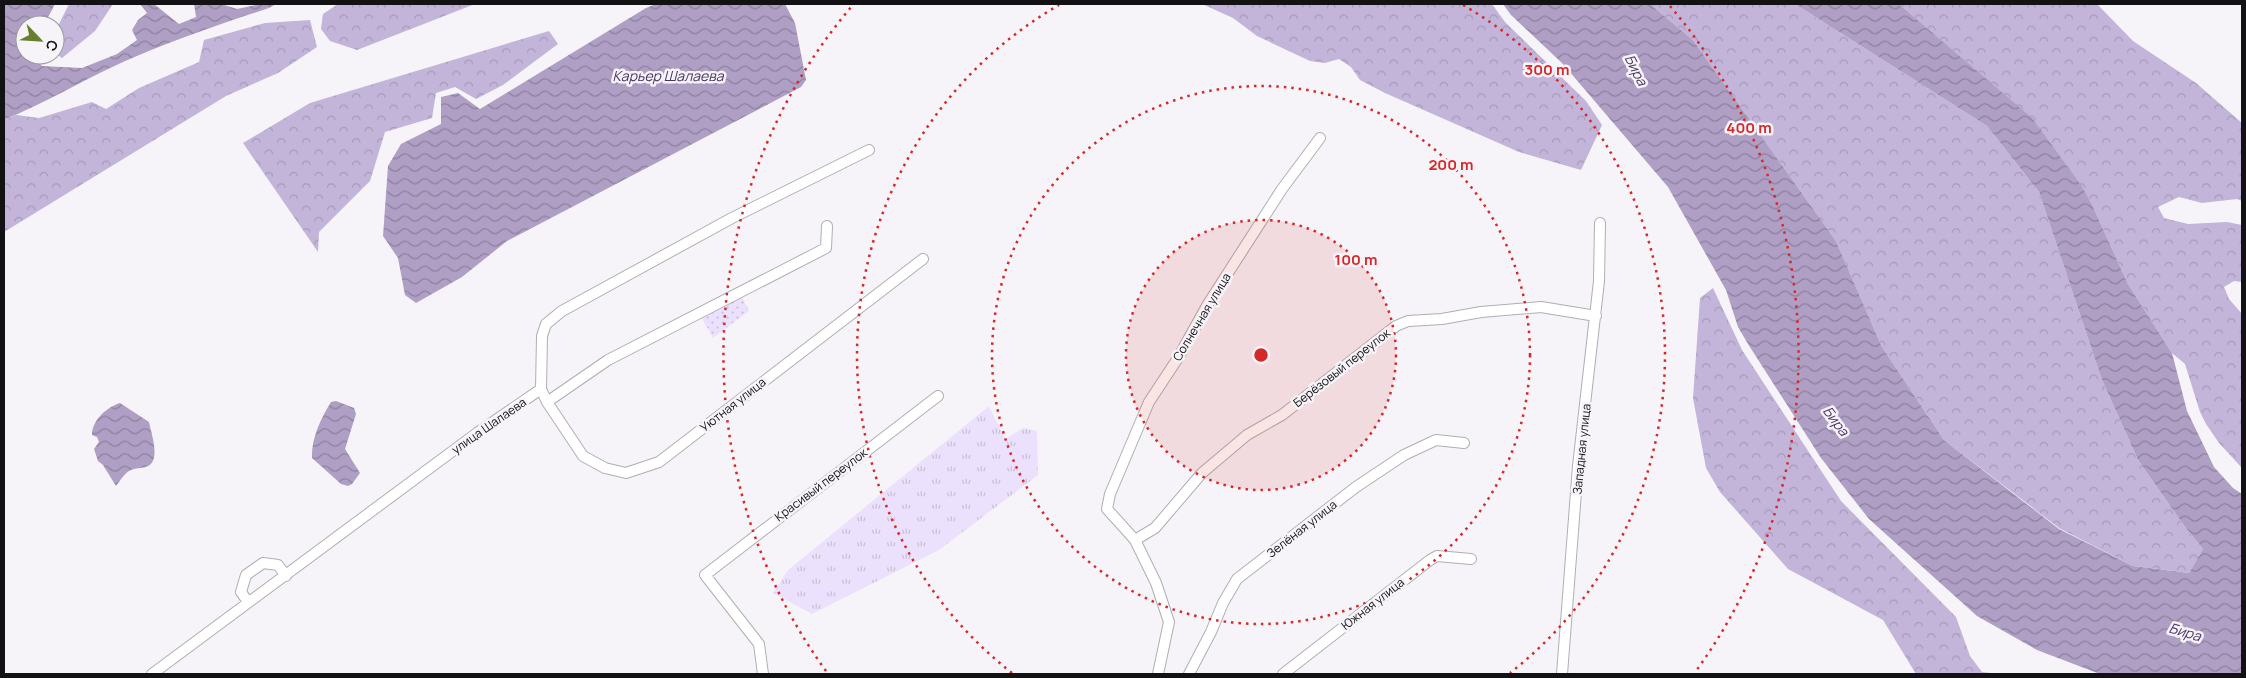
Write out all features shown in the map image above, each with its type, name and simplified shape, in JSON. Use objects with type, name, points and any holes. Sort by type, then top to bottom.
[{"type":"street","name":"Солнечная улица","points":[[1136,540],[1108,509],[1110,494],[1149,402],[1178,358],[1208,304],[1282,189],[1320,138]]},
{"type":"street","points":[[542,389],[542,336],[546,324],[562,311],[732,218],[869,150]]},
{"type":"street","name":"Западная улица","points":[[1562,674],[1578,466],[1599,281],[1600,223]]},
{"type":"street","points":[[547,402],[608,360],[826,248],[826,226]]},
{"type":"street","name":"Уютная улица","points":[[547,402],[583,456],[605,468],[626,473],[659,462],[923,259]]},
{"type":"street","name":"Берёзовый переулок","points":[[1136,540],[1155,528],[1202,473],[1247,435],[1282,415],[1396,326],[1408,321],[1442,319],[1481,312],[1541,307],[1596,316]]},
{"type":"street","name":"улица Шалаева","points":[[152,674],[477,433],[542,389],[547,402]]},
{"type":"street","name":"Красивый переулок","points":[[764,674],[759,644],[705,574],[938,396]]},
{"type":"street","name":"Зелёная улица","points":[[1189,674],[1211,632],[1223,603],[1237,579],[1356,487],[1404,455],[1436,440],[1464,443]]},
{"type":"street","points":[[1136,540],[1156,583],[1169,622],[1158,674]]},
{"type":"street","name":"Южная улица","points":[[1283,674],[1430,560],[1437,556],[1471,559]]},
{"type":"street","points":[[248,602],[241,592],[246,575],[263,563],[278,565],[286,576]]},
{"type":"green space","points":[[69,4],[113,4],[95,31],[65,56],[64,15]]},
{"type":"green space","points":[[338,4],[475,4],[357,50],[330,41],[321,29],[323,14]]},
{"type":"green space","points":[[1202,4],[1492,4],[1505,22],[1586,101],[1602,125],[1581,170],[1519,152],[1385,93],[1360,80],[1351,67],[1339,59],[1325,63],[1310,61],[1257,36],[1233,18]]},
{"type":"green space","points":[[1650,4],[1795,4],[1987,126],[2039,192],[2102,380],[2138,460],[2185,527],[2203,549],[2189,573],[2133,566],[2059,528],[1944,440],[1882,347],[1836,241],[1693,40]]},
{"type":"green space","points":[[1899,4],[2097,4],[2133,41],[2196,83],[2242,123],[2242,201],[2237,199],[2202,203],[2179,197],[2158,207],[2164,218],[2188,224],[2227,222],[2242,225],[2242,282],[2234,281],[2224,287],[2229,299],[2242,314],[2242,468],[2219,443],[2206,424],[2200,412],[2185,364],[2172,353],[2128,284],[2094,209],[2032,119]]},
{"type":"green space","points":[[310,20],[317,47],[278,73],[226,96],[4,232],[4,120],[16,115],[39,118],[92,102],[106,109],[139,88],[199,62],[204,40],[265,23]]},
{"type":"green space","points":[[549,31],[558,44],[503,85],[476,99],[455,87],[436,93],[432,118],[385,132],[370,181],[319,232],[318,252],[243,143],[310,103]]},
{"type":"green space","points":[[1713,288],[1742,350],[1841,501],[1956,617],[1970,656],[1982,672],[1999,674],[1916,674],[1883,620],[1788,569],[1720,492],[1706,468],[1693,398],[1700,298]]},
{"type":"green space","points":[[742,297],[749,311],[713,338],[701,317]]},
{"type":"green space","points":[[989,406],[1005,439],[1023,428],[1037,431],[1038,475],[939,550],[812,614],[773,593],[788,570]]},
{"type":"water","points":[[4,4],[55,4],[49,15],[15,15],[15,65],[82,68],[117,54],[137,40],[132,30],[138,20],[147,13],[140,4],[154,4],[179,24],[196,17],[194,4],[221,4],[237,9],[261,4],[276,4],[141,54],[4,120]]},
{"type":"water","name":"Карьер Шалаева","points":[[656,4],[785,4],[795,23],[806,80],[801,87],[507,241],[462,277],[416,303],[405,295],[398,258],[383,236],[388,166],[401,144],[441,124],[441,97],[458,93],[480,109],[646,8]]},
{"type":"water","name":"Бира","points":[[1503,4],[1650,4],[1693,40],[1836,241],[1882,347],[1944,440],[2059,529],[2133,566],[2189,573],[2203,549],[2185,527],[2138,460],[2102,380],[2039,192],[1987,126],[1795,4],[1899,4],[2032,118],[2081,185],[2128,284],[2172,353],[2187,411],[2214,467],[2233,488],[2242,494],[2242,674],[2100,674],[2037,650],[1977,616],[1869,519],[1821,458],[1748,344],[1738,327],[1726,290],[1668,187],[1563,64],[1511,15]]},
{"type":"water","points":[[336,401],[354,408],[356,414],[345,449],[360,473],[352,484],[348,486],[341,484],[312,458],[313,443],[320,422],[331,402]]},
{"type":"water","points":[[120,403],[149,422],[155,452],[152,463],[146,467],[129,471],[116,486],[103,465],[98,461],[94,449],[99,442],[97,437],[92,435],[97,419],[110,408]]}]
